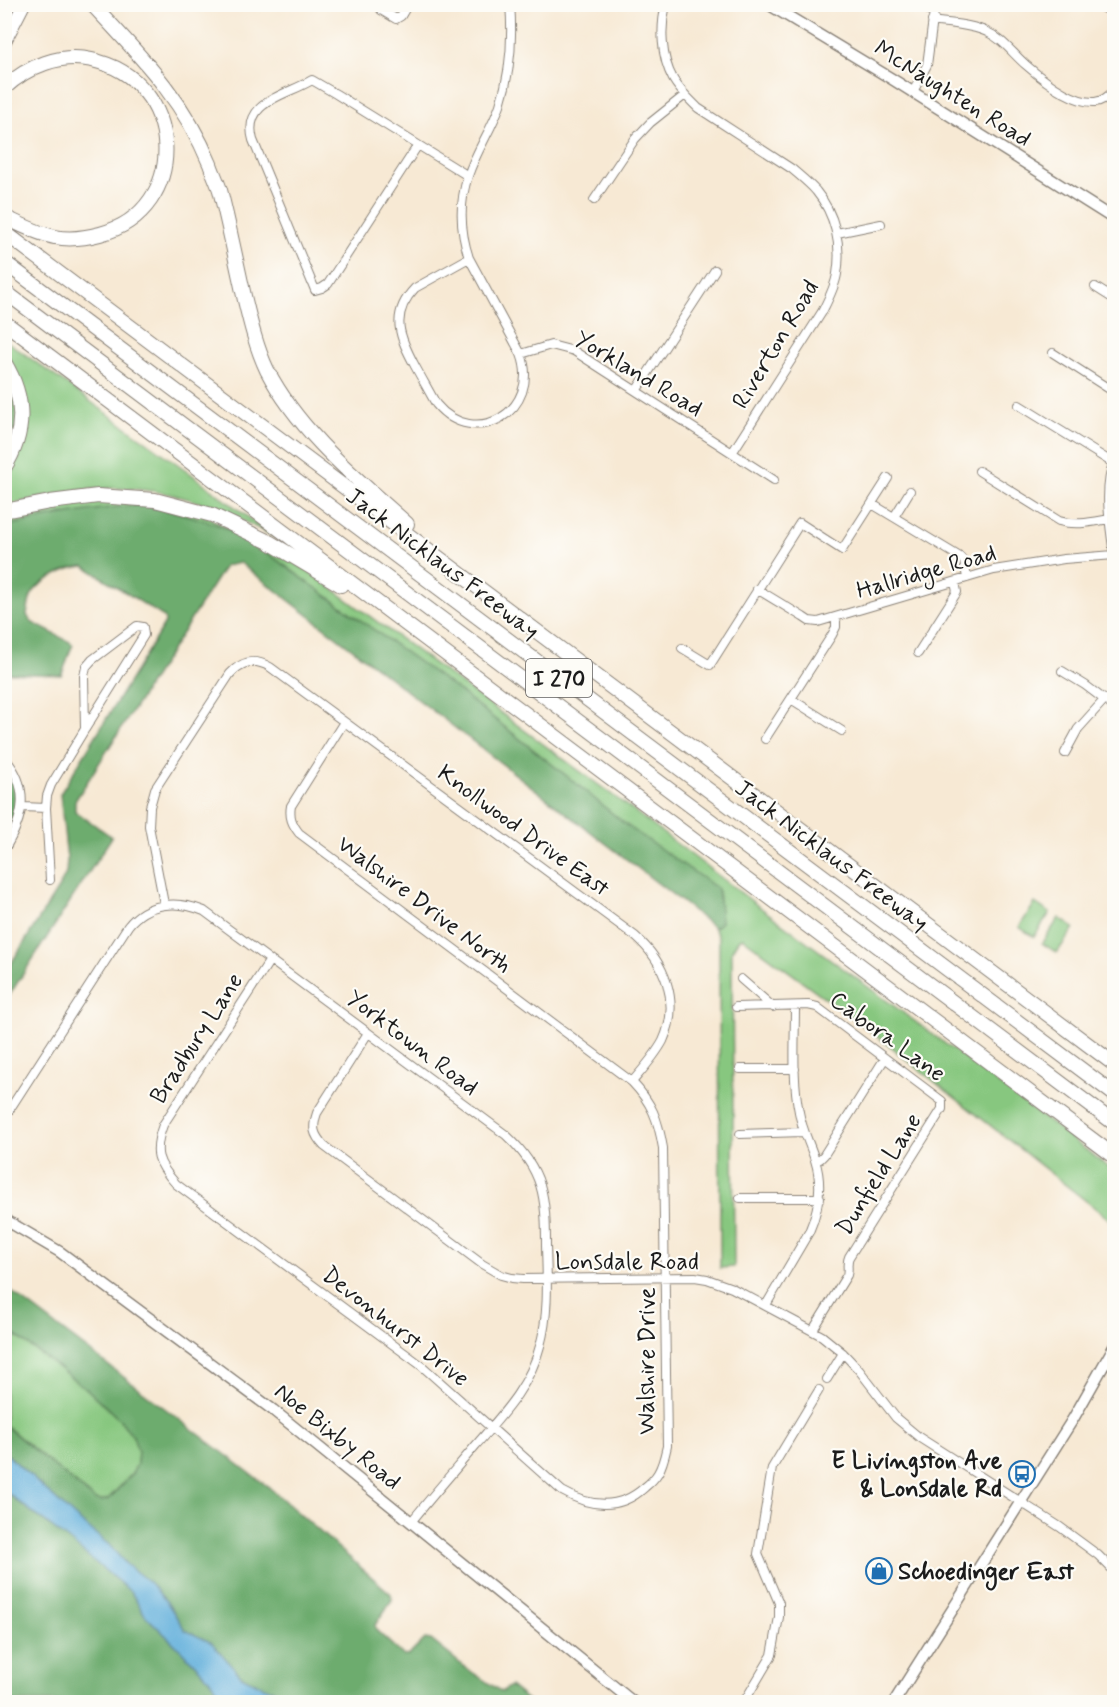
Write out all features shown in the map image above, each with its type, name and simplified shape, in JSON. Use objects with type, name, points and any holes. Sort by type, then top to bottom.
[{"type":"highway","points":[[92,4],[154,72],[191,124],[219,188],[256,342],[267,369],[284,399],[306,427],[416,532],[432,553]]},
{"type":"highway","points":[[4,88],[29,69],[61,59],[86,59],[109,65],[130,76],[147,92],[158,112],[166,145],[160,180],[148,202],[135,216],[112,230],[78,238],[56,237],[4,217]]},
{"type":"highway","points":[[4,232],[1114,1064]]},
{"type":"highway","name":"Jack Nicklaus Freeway","points":[[4,262],[1114,1094]]},
{"type":"highway","name":"Jack Nicklaus Freeway","points":[[4,291],[1114,1123]]},
{"type":"highway","points":[[4,322],[1114,1156]]},
{"type":"highway","points":[[4,362],[11,373],[18,394],[21,426],[18,441],[4,468]]},
{"type":"highway","points":[[4,511],[50,501],[98,496],[155,500],[212,515],[269,542],[395,615]]},
{"type":"main road","points":[[4,11],[8,4]]},
{"type":"main road","points":[[4,43],[24,4]]},
{"type":"street","points":[[379,4],[381,10],[396,19],[401,16],[408,4]]},
{"type":"street","points":[[469,258],[421,283],[410,293],[399,321],[402,343],[436,404],[446,414],[465,424],[477,425],[492,422],[509,412],[518,401],[525,378],[525,367],[520,354],[469,258],[462,226],[462,200],[468,176],[493,122],[506,84],[511,57],[510,4]]},
{"type":"street","name":"Riverton Road","points":[[666,4],[662,37],[665,57],[673,79],[698,108],[792,169],[826,205],[837,233],[837,274],[831,294],[822,312],[732,453]]},
{"type":"street","name":"McNaughten Road","points":[[768,4],[1113,215]]},
{"type":"street","points":[[913,92],[927,65],[934,8],[917,4]]},
{"type":"street","points":[[1096,4],[1114,13]]},
{"type":"street","points":[[932,21],[969,26],[988,32],[1058,90],[1083,100],[1096,102],[1107,98],[1114,90]]},
{"type":"street","points":[[418,146],[328,284],[315,290],[253,140],[251,127],[254,117],[263,104],[312,80],[468,176]]},
{"type":"street","points":[[594,200],[635,139],[650,123],[685,95]]},
{"type":"street","points":[[837,233],[881,224]]},
{"type":"street","points":[[636,391],[715,270]]},
{"type":"street","points":[[1095,287],[1114,299]]},
{"type":"street","name":"Yorkland Road","points":[[520,354],[551,345],[574,351],[774,480]]},
{"type":"street","points":[[1053,353],[1114,392]]},
{"type":"street","points":[[1019,405],[1114,462],[1108,504],[1114,555]]},
{"type":"street","points":[[979,471],[1059,521],[1078,524],[1110,519]]},
{"type":"street","points":[[682,648],[710,665],[800,523],[843,550],[888,478]]},
{"type":"street","points":[[894,517],[910,491]]},
{"type":"street","points":[[872,504],[960,557],[964,561],[967,578]]},
{"type":"street","name":"Hallridge Road","points":[[757,589],[809,621],[818,622],[994,570],[1114,555]]},
{"type":"street","points":[[918,653],[957,592],[955,582]]},
{"type":"street","points":[[765,739],[832,635],[836,627],[836,618]]},
{"type":"street","points":[[50,880],[46,808],[51,785],[144,635],[143,627],[139,625],[86,667],[84,676],[85,729]]},
{"type":"street","name":"Knollwood Drive East","points":[[164,904],[149,826],[150,807],[155,789],[230,674],[240,665],[252,661],[270,667],[635,936],[653,954],[668,987],[670,998],[667,1028],[653,1057],[632,1082]]},
{"type":"street","points":[[1062,670],[1114,707]]},
{"type":"street","points":[[791,699],[842,731]]},
{"type":"street","points":[[1065,753],[1078,729],[1105,699]]},
{"type":"street","name":"Walshire Drive North","points":[[344,722],[294,800],[290,812],[292,823],[299,833],[632,1082]]},
{"type":"street","points":[[4,757],[17,775],[23,807],[18,826],[4,850]]},
{"type":"street","points":[[23,807],[46,808]]},
{"type":"street","points":[[4,1118],[128,926],[144,912],[164,904]]},
{"type":"street","name":"Yorktown Road","points":[[164,904],[186,906],[204,911],[506,1135],[519,1146],[537,1176],[543,1192],[546,1220],[547,1280],[544,1328],[536,1361],[516,1397],[411,1522]]},
{"type":"street","name":"Bradbury Lane","points":[[158,1140],[163,1125],[270,960]]},
{"type":"street","points":[[741,979],[773,1006]]},
{"type":"street","name":"Cabora Lane","points":[[736,1007],[808,1005],[817,1007],[942,1101]]},
{"type":"street","points":[[766,1305],[809,1232],[820,1198],[815,1160],[803,1132],[796,1095],[795,1006]]},
{"type":"street","name":"Lonsdale Road","points":[[368,1033],[317,1113],[313,1125],[316,1137],[324,1146],[491,1270],[512,1278],[547,1280],[695,1277],[732,1288],[813,1330],[843,1353],[896,1418],[920,1438],[1081,1542],[1114,1570]]},
{"type":"street","points":[[815,1160],[824,1155],[885,1058]]},
{"type":"street","points":[[740,1070],[795,1069]]},
{"type":"street","name":"Walshire Drive","points":[[632,1082],[645,1095],[654,1112],[662,1138],[665,1278],[667,1446],[658,1474],[637,1495]]},
{"type":"street","name":"Dunfield Lane","points":[[813,1330],[849,1271],[847,1261],[849,1257],[942,1109],[942,1101]]},
{"type":"street","points":[[740,1134],[803,1132]]},
{"type":"street","name":"Devonhurst Drive","points":[[158,1140],[158,1155],[165,1171],[176,1184],[422,1366],[562,1491],[574,1498],[600,1505],[614,1504],[637,1495]]},
{"type":"street","points":[[740,1198],[820,1198]]},
{"type":"street","name":"Noe Bixby Road","points":[[4,1219],[60,1252],[223,1372],[320,1447],[633,1702]]},
{"type":"street","points":[[894,1702],[1073,1419],[1114,1347]]},
{"type":"street","points":[[827,1379],[843,1353]]},
{"type":"street","points":[[744,1702],[772,1655],[779,1617],[779,1603],[758,1554],[772,1468],[819,1390]]},
{"type":"green space","points":[[5,340],[186,470],[277,539],[212,507],[190,499],[144,490],[120,488],[83,490],[5,506],[5,476],[16,457],[12,367],[5,355]]},
{"type":"green space","points":[[5,374],[14,398],[15,424],[5,458]]},
{"type":"green space","points":[[95,499],[195,510],[307,570],[634,811],[1114,1171],[1114,1223],[865,1027],[743,938],[739,939],[732,950],[734,1267],[720,1268],[719,939],[714,928],[721,922],[625,824],[573,781],[459,691],[245,537],[63,514],[5,526],[4,516]]},
{"type":"green space","points":[[142,505],[195,517],[245,537],[459,691],[625,824],[718,889],[721,922],[714,928],[240,563],[225,566],[75,801],[75,811],[112,837],[5,1002],[5,973],[66,873],[67,859],[60,794],[165,623],[164,617],[84,566],[70,569],[47,580],[35,590],[31,596],[27,615],[31,622],[73,645],[61,675],[9,673],[5,677],[5,526],[56,516]]},
{"type":"green space","points":[[5,765],[14,777],[17,806],[5,833]]},
{"type":"green space","points":[[1035,903],[1050,913],[1034,937],[1019,927]]},
{"type":"green space","points":[[1059,918],[1074,928],[1057,953],[1042,943]]},
{"type":"green space","points":[[4,1286],[271,1489],[391,1594],[392,1600],[375,1625],[376,1630],[404,1656],[409,1655],[425,1639],[431,1640],[466,1668],[502,1692],[510,1686],[530,1702],[314,1702],[266,1688],[241,1676],[212,1643],[185,1630],[166,1601],[149,1582],[126,1564],[109,1545],[76,1518],[5,1452],[4,1425],[95,1500],[102,1501],[109,1499],[132,1474],[137,1464],[138,1451],[133,1436],[120,1420],[88,1390],[5,1327]]},
{"type":"green space","points":[[4,1327],[88,1390],[120,1420],[133,1436],[138,1451],[137,1464],[132,1474],[108,1499],[95,1500],[5,1425]]},
{"type":"green space","points":[[4,1491],[131,1592],[145,1615],[204,1673],[228,1702],[5,1702]]},
{"type":"water","points":[[4,1452],[109,1545],[126,1564],[149,1582],[166,1601],[185,1630],[212,1643],[241,1676],[266,1688],[314,1702],[228,1702],[204,1673],[145,1615],[131,1592],[5,1491]]},
{"type":"place","name":"E Livingston Ave & Lonsdale Rd","points":[[1022,1474]]},
{"type":"place","name":"Schoedinger East","points":[[879,1571]]}]
